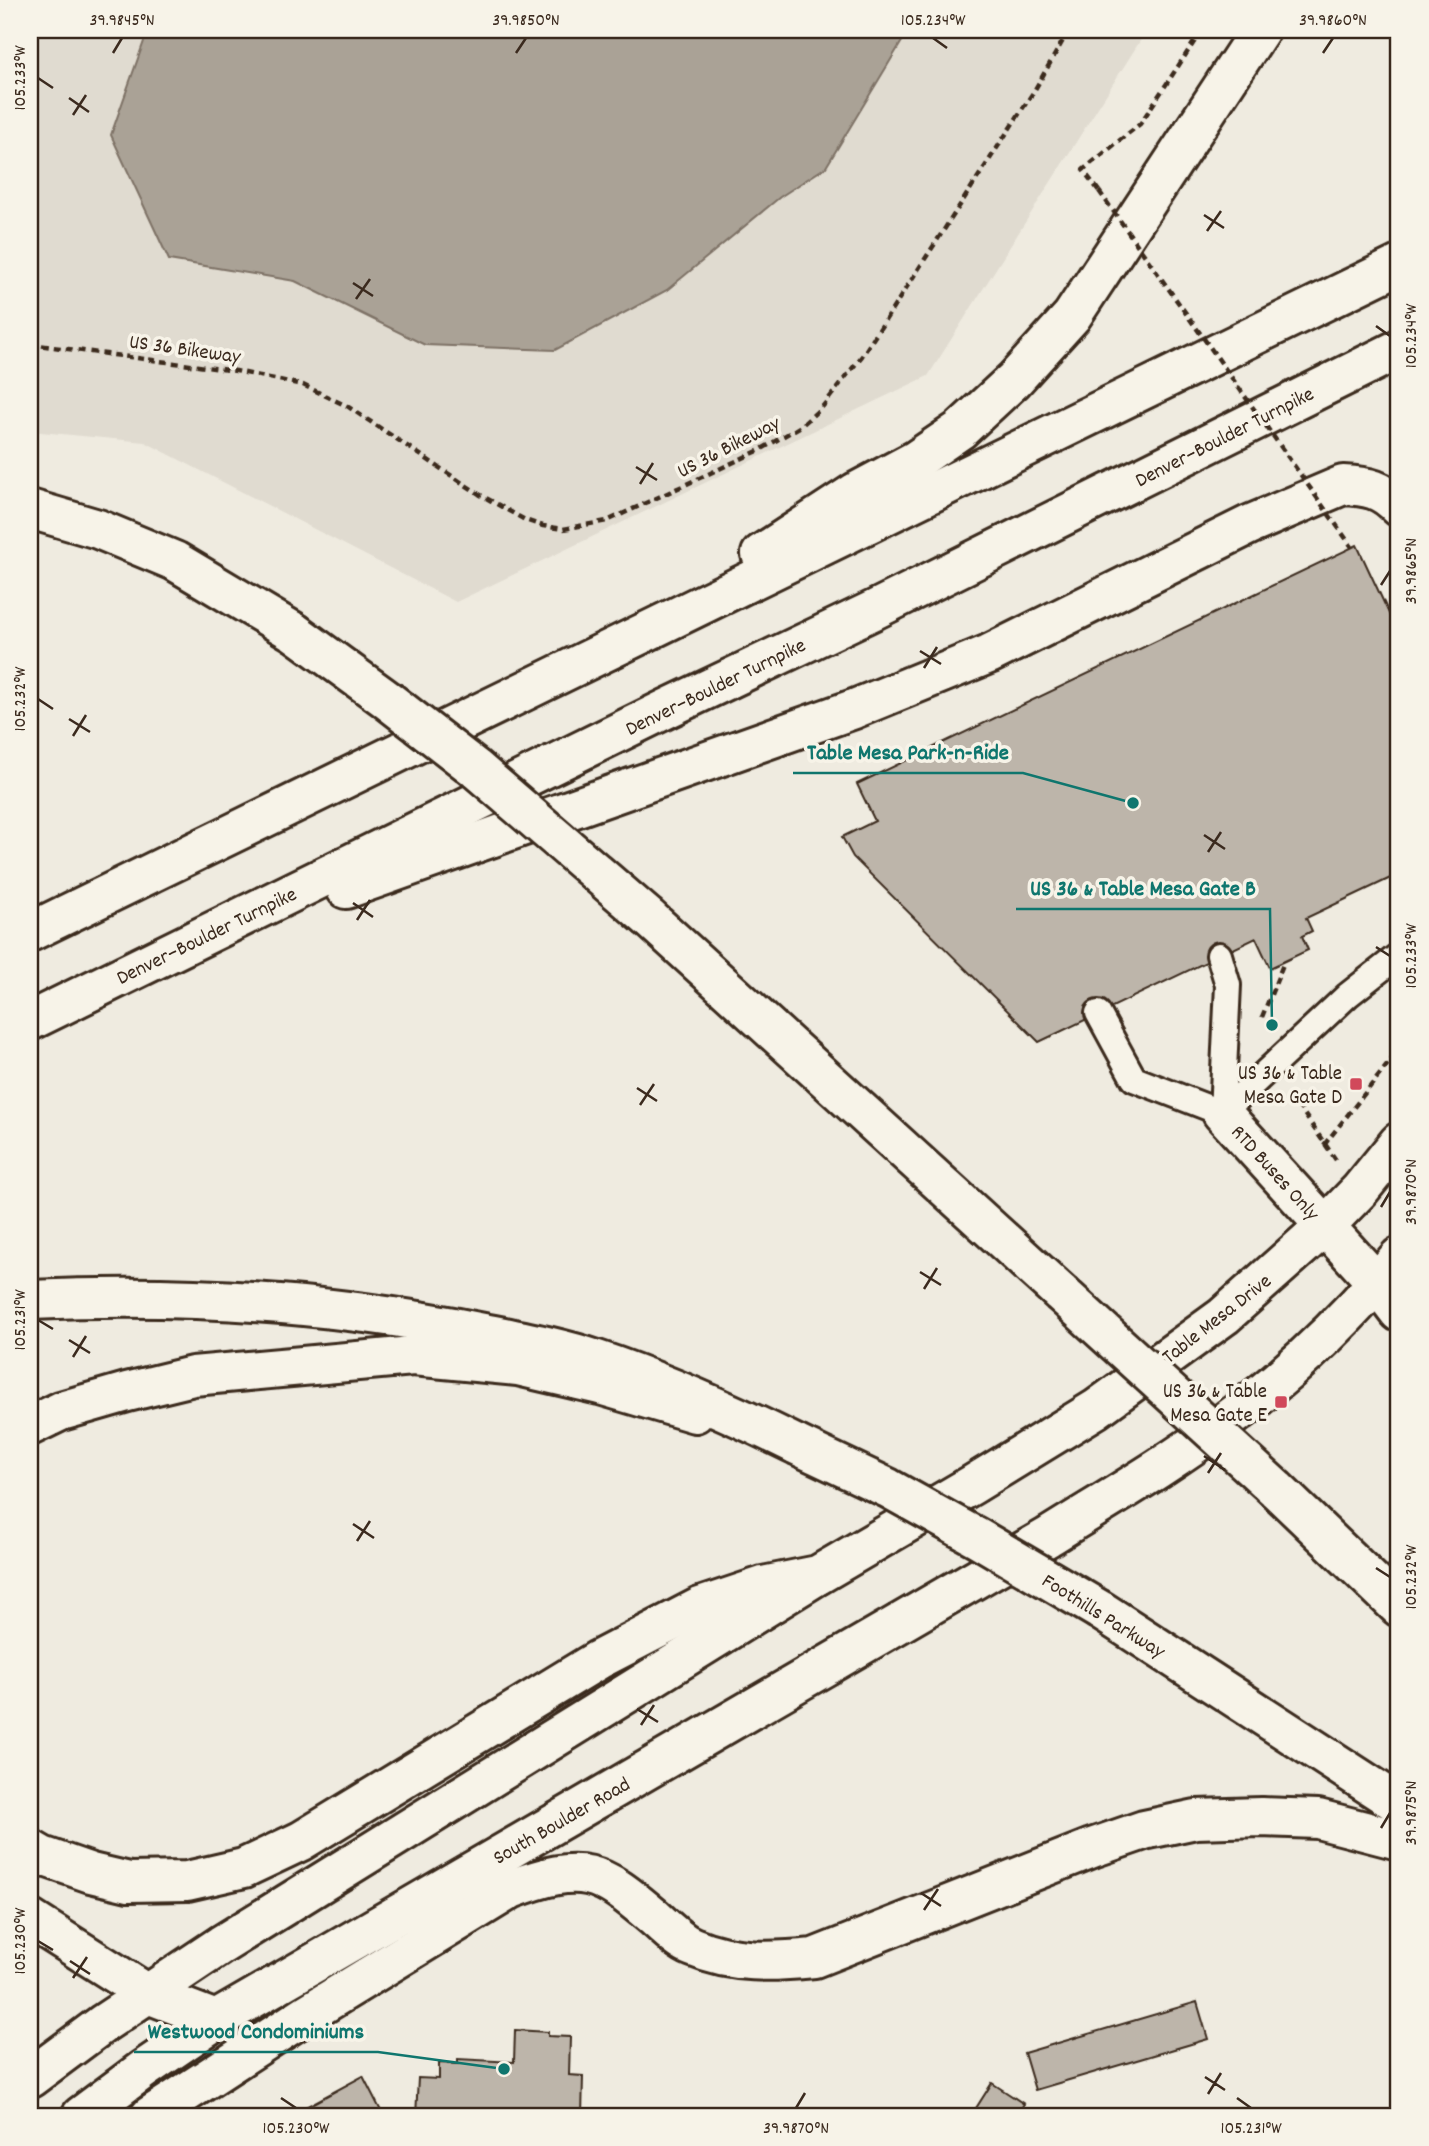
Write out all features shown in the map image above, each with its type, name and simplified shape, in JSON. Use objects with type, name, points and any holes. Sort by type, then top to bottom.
[{"type":"main road","points":[[1196,127],[1235,30]]},
{"type":"main road","points":[[628,641],[856,492],[916,460],[960,430],[1014,380],[1072,316],[1260,30]]},
{"type":"main road","points":[[30,932],[1399,265]]},
{"type":"main road","name":"Denver–Boulder Turnpike","points":[[30,1021],[874,610],[1399,349]]},
{"type":"main road","points":[[179,948],[854,709],[989,654],[1249,525],[1343,485],[1359,486],[1386,494],[1399,507]]},
{"type":"main road","points":[[30,509],[98,529],[175,561],[294,632],[475,768],[649,918],[1276,1489],[1399,1607]]},
{"type":"main road","name":"RTD Buses Only","points":[[1222,1113],[1325,1226],[1392,1284]]},
{"type":"main road","name":"Table Mesa Drive","points":[[818,1575],[1096,1409],[1224,1316],[1325,1226],[1360,1190],[1399,1142]]},
{"type":"main road","name":"South Boulder Road","points":[[81,2116],[216,2020],[1048,1537],[1224,1423],[1392,1284]]},
{"type":"main road","points":[[30,1300],[96,1297],[258,1301],[416,1319],[595,1359],[677,1390],[797,1445]]},
{"type":"main road","points":[[30,1426],[61,1411],[193,1376],[413,1356],[530,1368],[612,1388],[797,1445]]},
{"type":"main road","name":"Foothills Parkway","points":[[797,1445],[888,1488],[1100,1610],[1399,1804]]},
{"type":"main road","points":[[30,1849],[91,1874],[129,1882],[187,1881],[244,1868],[301,1841],[598,1660],[700,1607],[763,1586],[818,1575]]},
{"type":"main road","points":[[30,2078],[221,1945],[818,1575]]},
{"type":"main road","points":[[150,2116],[307,2014],[511,1889],[541,1878],[576,1872],[594,1876],[629,1896],[691,1946],[725,1957],[769,1962],[814,1958],[1144,1830],[1196,1819],[1318,1819],[1399,1840]]},
{"type":"main road","points":[[30,1919],[148,1994],[216,2020]]},
{"type":"lane","name":"RTD Buses Only","points":[[1222,1113],[1348,995],[1399,955]]},
{"type":"lane","points":[[1098,1013],[1133,1079],[1222,1113],[1228,985],[1219,956]]},
{"type":"path","name":"US 36 Bikeway","points":[[30,344],[236,370],[303,385],[347,405],[479,494],[525,520],[543,526],[563,528],[607,521],[760,450],[801,425],[823,406],[862,356],[1034,91],[1069,30]]},
{"type":"path","points":[[1202,30],[1140,124],[1083,170],[1352,547]]},
{"type":"path","points":[[1259,1025],[1284,962]]},
{"type":"path","points":[[1324,1145],[1399,1051]]},
{"type":"shaded area","points":[[30,30],[1147,30],[928,376],[456,602],[145,442],[30,431]]},
{"type":"shaded area","points":[[148,30],[905,30],[904,38],[826,167],[780,197],[667,290],[555,350],[425,345],[295,281],[169,260],[111,135]]},
{"type":"building","points":[[1357,545],[1399,635],[1399,874],[1306,918],[1312,931],[1302,936],[1308,950],[1270,968],[1256,938],[1039,1042],[853,857],[842,837],[875,821],[857,784]]},
{"type":"building","points":[[1197,2002],[1208,2039],[1035,2090],[1024,2053]]},
{"type":"building","points":[[515,2030],[548,2032],[548,2036],[570,2037],[569,2075],[583,2076],[582,2116],[416,2116],[418,2078],[439,2079],[439,2063],[458,2064],[458,2059],[514,2062]]},
{"type":"building","points":[[363,2076],[381,2111],[372,2116],[289,2116]]},
{"type":"building","points":[[992,2083],[1024,2104],[1015,2116],[971,2116]]},
{"type":"place","name":"Table Mesa Park-n-Ride","points":[[1133,803]]},
{"type":"place","name":"US 36 & Table Mesa Gate B","points":[[1272,1025]]},
{"type":"place","name":"US 36 & Table Mesa Gate D","points":[[1356,1084]]},
{"type":"place","name":"US 36 & Table Mesa Gate E","points":[[1281,1402]]},
{"type":"place","name":"Westwood Condominiums","points":[[504,2069]]}]
